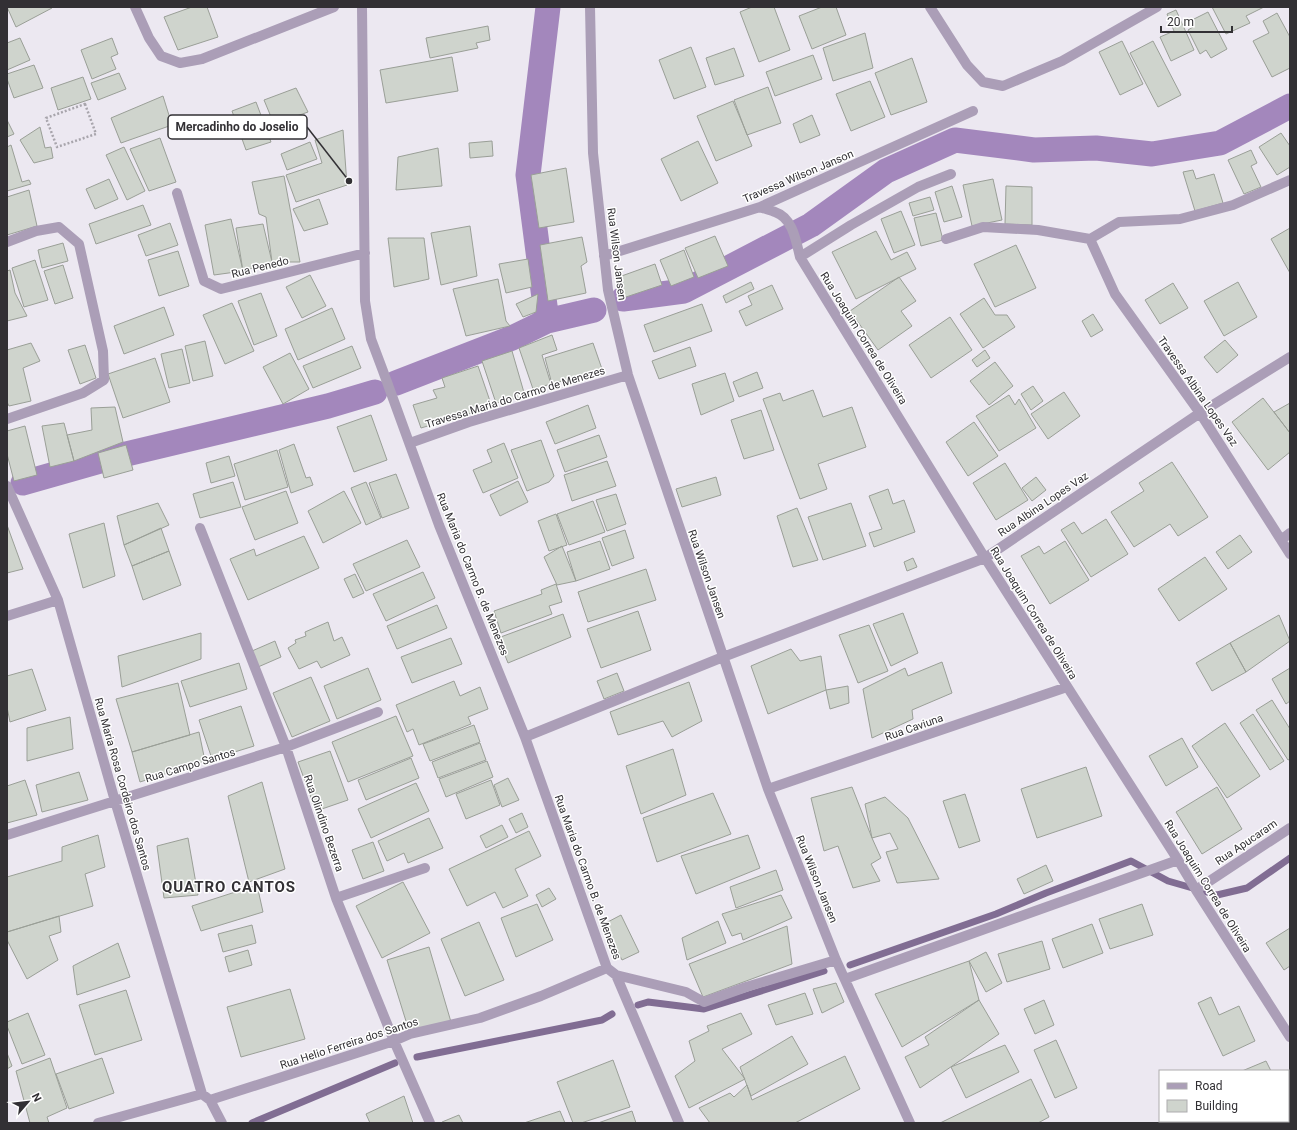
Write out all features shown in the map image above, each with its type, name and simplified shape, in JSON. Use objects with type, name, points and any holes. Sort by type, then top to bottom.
[{"type":"street","points":[[135,7],[149,38],[161,56],[180,63],[202,59],[334,7]]},
{"type":"street","name":"Rua Maria do Carmo B. de Menezes","points":[[362,7],[365,302],[371,339],[439,525],[525,737],[607,968],[616,975],[679,1123]]},
{"type":"street","name":"Rua Wilson Jansen","points":[[590,7],[593,153],[608,290],[628,375],[768,789],[836,960],[910,1123]]},
{"type":"street","points":[[930,7],[967,65],[983,82],[1003,86],[1062,61],[1157,7]]},
{"type":"street","name":"Travessa Wilson Janson","points":[[604,256],[760,207],[973,111]]},
{"type":"street","points":[[800,257],[851,225],[918,188],[951,174]]},
{"type":"street","points":[[946,239],[983,227],[1038,230],[1090,239],[1119,222],[1180,219],[1233,205],[1290,180]]},
{"type":"street","name":"Rua Penedo","points":[[177,193],[204,281],[221,289],[365,253]]},
{"type":"street","name":"Rua Joaquim Correa de Oliveira","points":[[760,207],[777,212],[788,221],[800,257],[985,558],[1290,1038]]},
{"type":"street","points":[[7,242],[36,231],[59,227],[79,244],[103,351],[104,380],[83,393],[7,419]]},
{"type":"street","name":"Travessa Albina Lopes Vaz","points":[[1090,239],[1115,294],[1200,413],[1290,554]]},
{"type":"street","name":"Rua Albina Lopes Vaz","points":[[723,657],[985,558],[1200,413],[1290,357]]},
{"type":"street","name":"Travessa Maria do Carmo de Menezes","points":[[410,443],[469,422],[628,375]]},
{"type":"street","name":"Rua Maria Rosa Cordeiro dos Santos","points":[[7,486],[58,600],[115,801],[202,1094]]},
{"type":"street","name":"Rua Olindino Bezerra","points":[[200,528],[286,747],[336,898],[394,1041],[430,1123]]},
{"type":"street","points":[[1281,540],[1290,534]]},
{"type":"street","points":[[7,616],[58,600]]},
{"type":"street","points":[[525,737],[723,657]]},
{"type":"street","name":"Rua Caviuna","points":[[768,789],[1067,687]]},
{"type":"street","name":"Rua Campo Santos","points":[[7,835],[286,747],[378,712]]},
{"type":"street","name":"Rua Apucaram","points":[[1196,890],[1290,828]]},
{"type":"street","points":[[845,978],[1178,860]]},
{"type":"street","points":[[336,898],[425,868]]},
{"type":"street","points":[[616,975],[686,992],[704,1002],[746,986],[836,960]]},
{"type":"street","name":"Rua Helio Ferreira dos Santos","points":[[210,1100],[394,1041],[410,1034],[480,1018],[541,996],[607,968]]},
{"type":"street","points":[[98,1123],[202,1094],[210,1100],[222,1123]]},
{"type":"path","points":[[85,104],[96,134],[56,147],[46,118],[85,104]]},
{"type":"building","points":[[7,7],[52,7],[52,8],[16,27]]},
{"type":"building","points":[[192,7],[207,7],[218,37],[178,50],[164,17]]},
{"type":"building","points":[[752,7],[774,7],[790,50],[759,62],[740,12]]},
{"type":"building","points":[[822,7],[836,7],[846,35],[812,49],[799,16]]},
{"type":"building","points":[[1212,7],[1264,7],[1246,16],[1250,23],[1226,34]]},
{"type":"building","points":[[1176,10],[1194,50],[1171,61],[1160,37],[1174,31],[1167,14]]},
{"type":"building","points":[[1208,12],[1227,49],[1211,58],[1206,50],[1200,54],[1188,30],[1193,27],[1190,21]]},
{"type":"building","points":[[1277,13],[1290,37],[1290,68],[1272,77],[1253,41],[1269,33],[1263,21]]},
{"type":"building","points":[[488,26],[490,40],[476,43],[478,48],[430,58],[426,38]]},
{"type":"building","points":[[865,33],[873,68],[833,81],[823,48]]},
{"type":"building","points":[[20,38],[30,60],[7,70],[7,43]]},
{"type":"building","points":[[112,38],[118,54],[111,57],[116,69],[92,79],[81,50]]},
{"type":"building","points":[[1122,41],[1143,84],[1120,95],[1099,52]]},
{"type":"building","points":[[1153,41],[1181,95],[1158,107],[1130,53]]},
{"type":"building","points":[[691,47],[706,87],[674,99],[659,60]]},
{"type":"building","points":[[734,48],[744,76],[715,85],[706,58]]},
{"type":"building","points":[[813,55],[822,79],[775,96],[766,72]]},
{"type":"building","points":[[452,57],[458,91],[386,103],[380,70]]},
{"type":"building","points":[[912,58],[927,102],[891,115],[875,73]]},
{"type":"building","points":[[34,65],[43,88],[14,98],[7,79],[7,74]]},
{"type":"building","points":[[119,73],[126,89],[98,100],[91,83]]},
{"type":"building","points":[[83,77],[91,99],[58,110],[51,88]]},
{"type":"building","points":[[870,81],[885,117],[851,131],[836,94]]},
{"type":"building","points":[[768,87],[781,123],[747,135],[734,100]]},
{"type":"building","points":[[296,88],[308,112],[274,124],[264,100]]},
{"type":"building","points":[[163,96],[172,125],[121,143],[111,118]]},
{"type":"building","points":[[733,101],[752,146],[716,161],[697,116]]},
{"type":"building","points":[[256,102],[271,142],[246,150],[232,111]]},
{"type":"building","points":[[812,115],[820,135],[800,143],[793,124]]},
{"type":"building","points":[[7,120],[14,134],[7,137]]},
{"type":"building","points":[[40,127],[45,148],[51,147],[53,158],[34,163],[20,140]]},
{"type":"building","points":[[343,130],[347,185],[296,202],[286,175],[322,163],[315,140]]},
{"type":"building","points":[[1281,133],[1290,146],[1290,167],[1277,175],[1259,147]]},
{"type":"building","points":[[160,138],[176,182],[149,191],[130,149]]},
{"type":"building","points":[[492,141],[493,156],[470,158],[469,143]]},
{"type":"building","points":[[698,141],[718,183],[681,201],[661,159]]},
{"type":"building","points":[[310,142],[317,159],[287,170],[281,154]]},
{"type":"building","points":[[11,145],[22,182],[29,180],[31,184],[7,191],[7,147]]},
{"type":"building","points":[[124,147],[145,191],[127,200],[106,155]]},
{"type":"building","points":[[438,148],[442,186],[396,190],[398,157]]},
{"type":"building","points":[[1251,150],[1257,163],[1251,166],[1261,187],[1244,194],[1228,160]]},
{"type":"building","points":[[566,168],[574,222],[539,228],[531,175]]},
{"type":"building","points":[[1193,170],[1196,179],[1214,174],[1223,203],[1195,211],[1183,172]]},
{"type":"building","points":[[284,176],[300,262],[272,262],[266,217],[259,214],[252,182]]},
{"type":"building","points":[[109,179],[118,199],[95,209],[86,189]]},
{"type":"building","points":[[993,179],[1002,220],[972,226],[963,185]]},
{"type":"building","points":[[952,186],[962,217],[944,222],[935,192]]},
{"type":"building","points":[[1006,186],[1032,187],[1032,225],[1005,224]]},
{"type":"building","points":[[29,190],[37,226],[7,235],[7,197]]},
{"type":"building","points":[[930,197],[934,210],[913,216],[909,203]]},
{"type":"building","points":[[319,199],[328,224],[304,231],[293,209]]},
{"type":"building","points":[[143,205],[151,225],[96,244],[89,224]]},
{"type":"building","points":[[901,211],[915,245],[894,253],[881,219]]},
{"type":"building","points":[[936,213],[943,240],[921,246],[914,218]]},
{"type":"building","points":[[231,219],[243,271],[214,275],[205,225]]},
{"type":"building","points":[[170,223],[178,245],[146,256],[138,235]]},
{"type":"building","points":[[263,224],[272,262],[243,271],[236,228]]},
{"type":"building","points":[[470,226],[477,276],[441,285],[431,233]]},
{"type":"building","points":[[1290,228],[1290,273],[1271,239]]},
{"type":"building","points":[[876,231],[891,260],[907,252],[916,269],[856,299],[832,252]]},
{"type":"building","points":[[715,236],[728,266],[698,278],[685,248]]},
{"type":"building","points":[[582,237],[587,262],[581,266],[586,293],[548,301],[540,245]]},
{"type":"building","points":[[388,238],[424,238],[429,279],[394,287]]},
{"type":"building","points":[[63,243],[68,261],[42,268],[38,250]]},
{"type":"building","points":[[1016,245],[1036,288],[995,307],[974,264]]},
{"type":"building","points":[[684,250],[694,277],[671,286],[660,260]]},
{"type":"building","points":[[178,251],[189,286],[159,296],[148,260]]},
{"type":"building","points":[[528,259],[532,287],[506,293],[499,264]]},
{"type":"building","points":[[35,260],[48,300],[24,307],[12,268]]},
{"type":"building","points":[[655,264],[662,285],[623,298],[616,278]]},
{"type":"building","points":[[63,265],[73,298],[55,304],[44,271]]},
{"type":"building","points":[[10,270],[15,293],[27,316],[7,321],[7,271]]},
{"type":"building","points":[[310,275],[326,306],[302,318],[286,287]]},
{"type":"building","points":[[899,277],[916,301],[901,311],[912,326],[878,350],[850,311]]},
{"type":"building","points":[[498,279],[506,321],[510,326],[466,336],[453,289]]},
{"type":"building","points":[[751,282],[754,289],[726,303],[723,296]]},
{"type":"building","points":[[1238,282],[1257,317],[1224,336],[1204,301]]},
{"type":"building","points":[[1173,283],[1188,308],[1160,324],[1145,300]]},
{"type":"building","points":[[772,285],[783,309],[746,326],[739,311],[752,305],[748,296]]},
{"type":"building","points":[[261,293],[277,336],[254,345],[238,301]]},
{"type":"building","points":[[538,294],[536,312],[523,317],[516,304]]},
{"type":"building","points":[[984,298],[995,315],[1007,315],[1015,327],[983,348],[960,314]]},
{"type":"building","points":[[232,303],[254,351],[225,364],[203,315]]},
{"type":"building","points":[[702,304],[712,331],[654,352],[644,325]]},
{"type":"building","points":[[164,307],[174,335],[124,354],[114,326]]},
{"type":"building","points":[[332,308],[345,339],[298,360],[285,329]]},
{"type":"building","points":[[1093,314],[1103,330],[1091,337],[1082,321]]},
{"type":"building","points":[[950,317],[972,350],[931,378],[909,345]]},
{"type":"building","points":[[552,335],[557,350],[542,355],[551,384],[533,389],[519,348]]},
{"type":"building","points":[[1225,340],[1238,355],[1217,373],[1204,357]]},
{"type":"building","points":[[205,341],[213,376],[193,381],[185,346]]},
{"type":"building","points":[[31,343],[40,361],[23,368],[31,401],[9,406],[7,402],[7,350]]},
{"type":"building","points":[[593,343],[602,369],[552,384],[545,358]]},
{"type":"building","points":[[85,345],[96,378],[80,384],[68,350]]},
{"type":"building","points":[[352,346],[361,368],[313,388],[303,366]]},
{"type":"building","points":[[690,347],[696,366],[659,379],[652,361]]},
{"type":"building","points":[[182,349],[190,383],[169,388],[161,354]]},
{"type":"building","points":[[985,350],[990,358],[977,367],[972,360]]},
{"type":"building","points":[[512,351],[525,396],[496,403],[482,361]]},
{"type":"building","points":[[290,353],[309,389],[283,404],[263,367]]},
{"type":"building","points":[[155,358],[170,402],[123,418],[108,374]]},
{"type":"building","points":[[995,362],[1013,386],[989,405],[970,381]]},
{"type":"building","points":[[478,366],[492,407],[421,428],[413,405],[437,398],[433,390],[445,387],[442,378]]},
{"type":"building","points":[[757,372],[763,388],[739,397],[733,382]]},
{"type":"building","points":[[725,373],[734,401],[701,415],[692,384]]},
{"type":"building","points":[[1033,386],[1043,401],[1031,410],[1021,394]]},
{"type":"building","points":[[813,390],[823,417],[852,407],[866,447],[818,464],[827,489],[800,499],[763,399],[780,393],[783,401]]},
{"type":"building","points":[[1064,392],[1080,416],[1048,439],[1031,414]]},
{"type":"building","points":[[1009,395],[1015,405],[1019,399],[1036,428],[999,451],[976,416]]},
{"type":"building","points":[[1263,398],[1290,433],[1290,452],[1268,470],[1232,422]]},
{"type":"building","points":[[1290,403],[1290,433],[1274,412]]},
{"type":"building","points":[[588,405],[596,428],[555,444],[546,422]]},
{"type":"building","points":[[115,407],[123,442],[74,461],[67,435],[92,430],[91,408]]},
{"type":"building","points":[[761,410],[774,450],[744,459],[731,420]]},
{"type":"building","points":[[371,415],[387,460],[354,472],[337,427]]},
{"type":"building","points":[[974,422],[998,456],[968,476],[946,442]]},
{"type":"building","points":[[64,423],[74,461],[50,467],[42,426]]},
{"type":"building","points":[[25,426],[37,475],[14,481],[7,454],[7,431]]},
{"type":"building","points":[[599,435],[607,457],[565,472],[557,450]]},
{"type":"building","points":[[541,440],[554,476],[549,482],[527,491],[511,450]]},
{"type":"building","points":[[504,443],[518,478],[483,493],[473,470],[492,462],[487,450]]},
{"type":"building","points":[[294,444],[306,478],[310,477],[313,485],[291,493],[279,450]]},
{"type":"building","points":[[126,445],[133,470],[104,478],[98,453]]},
{"type":"building","points":[[277,450],[288,487],[245,500],[234,464]]},
{"type":"building","points":[[229,456],[235,476],[211,483],[206,463]]},
{"type":"building","points":[[607,461],[616,486],[572,501],[564,475]]},
{"type":"building","points":[[1172,462],[1208,517],[1178,536],[1170,524],[1134,547],[1111,512],[1144,491],[1139,483]]},
{"type":"building","points":[[1005,463],[1028,500],[996,520],[973,483]]},
{"type":"building","points":[[396,474],[409,508],[382,518],[369,483]]},
{"type":"building","points":[[716,477],[721,495],[682,507],[676,489]]},
{"type":"building","points":[[1036,477],[1046,490],[1032,501],[1022,488]]},
{"type":"building","points":[[518,481],[528,502],[500,516],[490,495]]},
{"type":"building","points":[[233,482],[241,507],[200,518],[193,494]]},
{"type":"building","points":[[366,482],[381,518],[366,525],[351,488]]},
{"type":"building","points":[[888,489],[893,504],[904,500],[915,532],[874,547],[869,533],[882,529],[869,496]]},
{"type":"building","points":[[286,491],[298,523],[255,540],[242,507]]},
{"type":"building","points":[[344,491],[361,523],[323,543],[308,511]]},
{"type":"building","points":[[616,494],[626,524],[607,531],[596,500]]},
{"type":"building","points":[[593,501],[605,532],[569,545],[557,514]]},
{"type":"building","points":[[158,503],[169,525],[124,545],[117,516]]},
{"type":"building","points":[[851,503],[866,546],[823,560],[808,517]]},
{"type":"building","points":[[797,508],[818,560],[793,567],[777,516]]},
{"type":"building","points":[[556,514],[567,545],[549,551],[538,521]]},
{"type":"building","points":[[1106,519],[1128,554],[1091,577],[1061,530],[1074,522],[1082,534]]},
{"type":"building","points":[[104,523],[115,576],[83,588],[69,534]]},
{"type":"building","points":[[7,525],[23,569],[7,573]]},
{"type":"building","points":[[161,528],[169,551],[132,566],[124,545]]},
{"type":"building","points":[[625,530],[634,558],[612,566],[602,538]]},
{"type":"building","points":[[1240,535],[1252,552],[1228,569],[1216,552]]},
{"type":"building","points":[[304,536],[319,568],[248,600],[230,559],[254,549],[256,556]]},
{"type":"building","points":[[407,540],[420,567],[366,591],[353,564]]},
{"type":"building","points":[[600,541],[610,569],[576,581],[567,552]]},
{"type":"building","points":[[1065,541],[1089,580],[1050,604],[1021,556],[1039,546],[1044,554]]},
{"type":"building","points":[[562,546],[576,581],[557,585],[544,557]]},
{"type":"building","points":[[169,551],[181,585],[143,600],[132,566]]},
{"type":"building","points":[[1205,557],[1227,589],[1179,621],[1158,589]]},
{"type":"building","points":[[913,558],[917,567],[907,571],[904,562]]},
{"type":"building","points":[[646,569],[656,600],[588,622],[578,592]]},
{"type":"building","points":[[423,572],[435,598],[386,621],[373,594]]},
{"type":"building","points":[[355,574],[364,593],[353,598],[344,579]]},
{"type":"building","points":[[556,584],[562,602],[549,606],[552,614],[501,633],[494,611],[542,594],[541,590]]},
{"type":"building","points":[[437,605],[447,628],[397,649],[387,626]]},
{"type":"building","points":[[638,611],[651,650],[601,668],[587,629]]},
{"type":"building","points":[[903,613],[918,653],[891,666],[873,624]]},
{"type":"building","points":[[563,614],[571,637],[508,663],[498,638]]},
{"type":"building","points":[[1279,615],[1290,641],[1246,672],[1230,643]]},
{"type":"building","points":[[328,622],[334,641],[342,637],[350,655],[321,668],[317,661],[299,669],[288,648],[296,643],[295,640],[306,636],[305,632]]},
{"type":"building","points":[[869,625],[888,671],[858,683],[839,635]]},
{"type":"building","points":[[201,633],[201,659],[122,687],[118,656]]},
{"type":"building","points":[[451,638],[462,664],[412,683],[401,657]]},
{"type":"building","points":[[275,641],[281,657],[258,667],[252,651]]},
{"type":"building","points":[[1230,643],[1246,672],[1212,691],[1196,663]]},
{"type":"building","points":[[791,649],[800,661],[821,656],[826,690],[768,714],[751,666]]},
{"type":"building","points":[[942,662],[952,693],[912,710],[913,719],[872,738],[863,689],[905,668],[908,676]]},
{"type":"building","points":[[239,663],[247,689],[190,707],[181,681]]},
{"type":"building","points":[[368,668],[381,700],[337,719],[324,686]]},
{"type":"building","points":[[1290,668],[1290,701],[1286,704],[1272,679]]},
{"type":"building","points":[[32,669],[46,710],[10,722],[7,707],[7,676]]},
{"type":"building","points":[[617,673],[624,691],[604,699],[597,681]]},
{"type":"building","points":[[311,677],[330,721],[292,737],[273,693]]},
{"type":"building","points":[[454,681],[460,696],[480,687],[488,709],[468,717],[471,724],[419,745],[413,729],[407,732],[396,705]]},
{"type":"building","points":[[689,682],[702,721],[672,737],[663,721],[618,735],[610,712]]},
{"type":"building","points":[[178,683],[190,735],[132,752],[116,699]]},
{"type":"building","points":[[848,686],[849,703],[830,709],[826,690]]},
{"type":"building","points":[[1272,700],[1290,729],[1290,759],[1288,760],[1256,710]]},
{"type":"building","points":[[241,706],[254,746],[212,759],[199,720]]},
{"type":"building","points":[[1253,714],[1284,761],[1270,770],[1240,723]]},
{"type":"building","points":[[396,716],[413,756],[348,782],[332,742]]},
{"type":"building","points":[[70,717],[73,749],[27,761],[27,728]]},
{"type":"building","points":[[1225,723],[1260,776],[1227,798],[1192,746]]},
{"type":"building","points":[[474,725],[480,742],[430,761],[423,744]]},
{"type":"building","points":[[199,732],[205,761],[140,782],[132,752]]},
{"type":"building","points":[[1182,738],[1198,767],[1166,786],[1149,756]]},
{"type":"building","points":[[480,743],[486,760],[438,778],[432,762]]},
{"type":"building","points":[[673,749],[686,795],[641,814],[626,766]]},
{"type":"building","points":[[330,751],[348,800],[316,811],[298,762]]},
{"type":"building","points":[[411,758],[419,778],[366,800],[358,780]]},
{"type":"building","points":[[487,761],[493,777],[446,797],[439,779]]},
{"type":"building","points":[[1086,767],[1102,816],[1037,838],[1021,789]]},
{"type":"building","points":[[79,772],[88,800],[42,812],[36,785]]},
{"type":"building","points":[[508,778],[519,800],[502,807],[494,785]]},
{"type":"building","points":[[25,780],[37,815],[7,823],[7,786]]},
{"type":"building","points":[[491,780],[500,805],[466,819],[456,794]]},
{"type":"building","points":[[262,782],[285,869],[249,882],[228,796]]},
{"type":"building","points":[[416,783],[429,811],[371,838],[358,809]]},
{"type":"building","points":[[852,787],[881,858],[871,864],[880,881],[853,888],[838,846],[824,851],[811,798]]},
{"type":"building","points":[[1217,787],[1242,829],[1202,854],[1176,812]]},
{"type":"building","points":[[713,793],[731,834],[657,862],[643,818]]},
{"type":"building","points":[[965,794],[980,841],[959,848],[943,801]]},
{"type":"building","points":[[885,797],[908,818],[939,879],[897,883],[886,852],[898,849],[890,833],[872,838],[865,804]]},
{"type":"building","points":[[522,813],[528,827],[516,833],[509,819]]},
{"type":"building","points":[[429,818],[443,848],[408,863],[404,853],[387,861],[378,841]]},
{"type":"building","points":[[502,825],[508,837],[486,848],[480,836]]},
{"type":"building","points":[[529,831],[541,856],[515,869],[528,896],[503,908],[495,892],[467,906],[449,869]]},
{"type":"building","points":[[98,835],[105,867],[85,874],[93,906],[7,932],[7,877],[62,861],[62,847]]},
{"type":"building","points":[[748,835],[760,868],[696,894],[681,856]]},
{"type":"building","points":[[188,838],[198,895],[164,898],[157,846]]},
{"type":"building","points":[[373,842],[384,871],[363,879],[352,850]]},
{"type":"building","points":[[1046,865],[1053,881],[1024,894],[1017,879]]},
{"type":"building","points":[[776,870],[783,890],[736,908],[730,887]]},
{"type":"building","points":[[403,882],[430,933],[382,958],[356,906]]},
{"type":"building","points":[[257,885],[263,912],[201,931],[192,906]]},
{"type":"building","points":[[549,888],[556,899],[542,907],[536,895]]},
{"type":"building","points":[[781,895],[792,918],[743,940],[741,933],[732,936],[722,914]]},
{"type":"building","points":[[537,904],[553,940],[516,957],[501,918]]},
{"type":"building","points":[[1142,904],[1153,935],[1110,949],[1099,919]]},
{"type":"building","points":[[621,915],[639,952],[622,960],[604,924]]},
{"type":"building","points":[[59,916],[61,932],[49,936],[58,960],[27,979],[7,940],[7,932]]},
{"type":"building","points":[[718,921],[726,943],[687,960],[682,938]]},
{"type":"building","points":[[479,922],[504,980],[465,996],[441,939]]},
{"type":"building","points":[[1092,924],[1103,953],[1063,968],[1052,939]]},
{"type":"building","points":[[252,925],[256,943],[223,952],[218,934]]},
{"type":"building","points":[[787,926],[792,964],[703,997],[689,964]]},
{"type":"building","points":[[1290,928],[1290,966],[1284,970],[1266,943]]},
{"type":"building","points":[[1042,941],[1050,969],[1007,982],[998,954]]},
{"type":"building","points":[[118,943],[130,977],[77,995],[73,966]]},
{"type":"building","points":[[429,947],[451,1022],[410,1034],[387,960]]},
{"type":"building","points":[[248,950],[252,965],[229,972],[225,957]]},
{"type":"building","points":[[986,952],[1002,983],[986,992],[969,961]]},
{"type":"building","points":[[969,961],[979,1000],[902,1047],[875,994]]},
{"type":"building","points":[[836,983],[844,1002],[822,1013],[813,989]]},
{"type":"building","points":[[290,989],[305,1039],[241,1057],[227,1007]]},
{"type":"building","points":[[126,990],[142,1040],[95,1055],[79,1005]]},
{"type":"building","points":[[805,993],[813,1014],[776,1025],[768,1005]]},
{"type":"building","points":[[1211,997],[1219,1015],[1239,1006],[1255,1041],[1223,1056],[1198,1003]]},
{"type":"building","points":[[979,1000],[999,1034],[920,1088],[905,1057],[929,1045],[925,1037]]},
{"type":"building","points":[[1044,1000],[1054,1025],[1035,1034],[1024,1009]]},
{"type":"building","points":[[28,1013],[45,1055],[22,1064],[7,1026],[7,1022]]},
{"type":"building","points":[[741,1013],[752,1034],[722,1049],[745,1079],[689,1108],[675,1076],[695,1061],[689,1041],[709,1031],[707,1026]]},
{"type":"building","points":[[792,1036],[808,1064],[751,1096],[740,1067]]},
{"type":"building","points":[[1056,1040],[1077,1088],[1055,1098],[1034,1050]]},
{"type":"building","points":[[1005,1045],[1019,1072],[966,1098],[951,1067]]},
{"type":"building","points":[[7,1053],[12,1066],[7,1069]]},
{"type":"building","points":[[845,1056],[860,1089],[795,1123],[710,1123],[699,1108],[730,1093],[734,1097],[747,1085],[752,1100]]},
{"type":"building","points":[[50,1058],[67,1108],[47,1117],[49,1123],[30,1123],[16,1071]]},
{"type":"building","points":[[102,1058],[114,1093],[69,1109],[56,1074]]},
{"type":"building","points":[[613,1060],[630,1107],[581,1123],[573,1123],[557,1082]]},
{"type":"building","points":[[1266,1061],[1270,1070],[1244,1070]]},
{"type":"building","points":[[1031,1079],[1049,1117],[1038,1123],[940,1123]]},
{"type":"building","points":[[404,1096],[413,1123],[370,1123],[366,1114]]},
{"type":"building","points":[[560,1111],[565,1123],[524,1123]]},
{"type":"building","points":[[632,1111],[636,1123],[598,1123]]},
{"type":"building","points":[[459,1115],[463,1123],[442,1122]]},
{"type":"waterway","points":[[547,321],[528,175],[548,7]]},
{"type":"waterway","points":[[623,299],[684,291],[811,225],[886,171],[955,140],[1034,150],[1096,148],[1152,154],[1220,143],[1290,106]]},
{"type":"waterway","points":[[396,383],[512,338],[547,321],[594,310]]},
{"type":"waterway","points":[[23,483],[118,456],[328,406],[375,392]]},
{"type":"waterway","points":[[850,965],[996,914],[1046,893],[1131,861],[1168,881],[1217,895],[1247,888],[1290,858]]},
{"type":"waterway","points":[[638,1005],[648,1002],[704,1009],[824,971]]},
{"type":"waterway","points":[[417,1057],[602,1020],[612,1014]]},
{"type":"waterway","points":[[252,1123],[395,1063]]},
{"type":"place","name":"Mercadinho do Joselio","points":[[349,181]]},
{"type":"district","name":"QUATRO CANTOS","points":[[229,887]]}]
